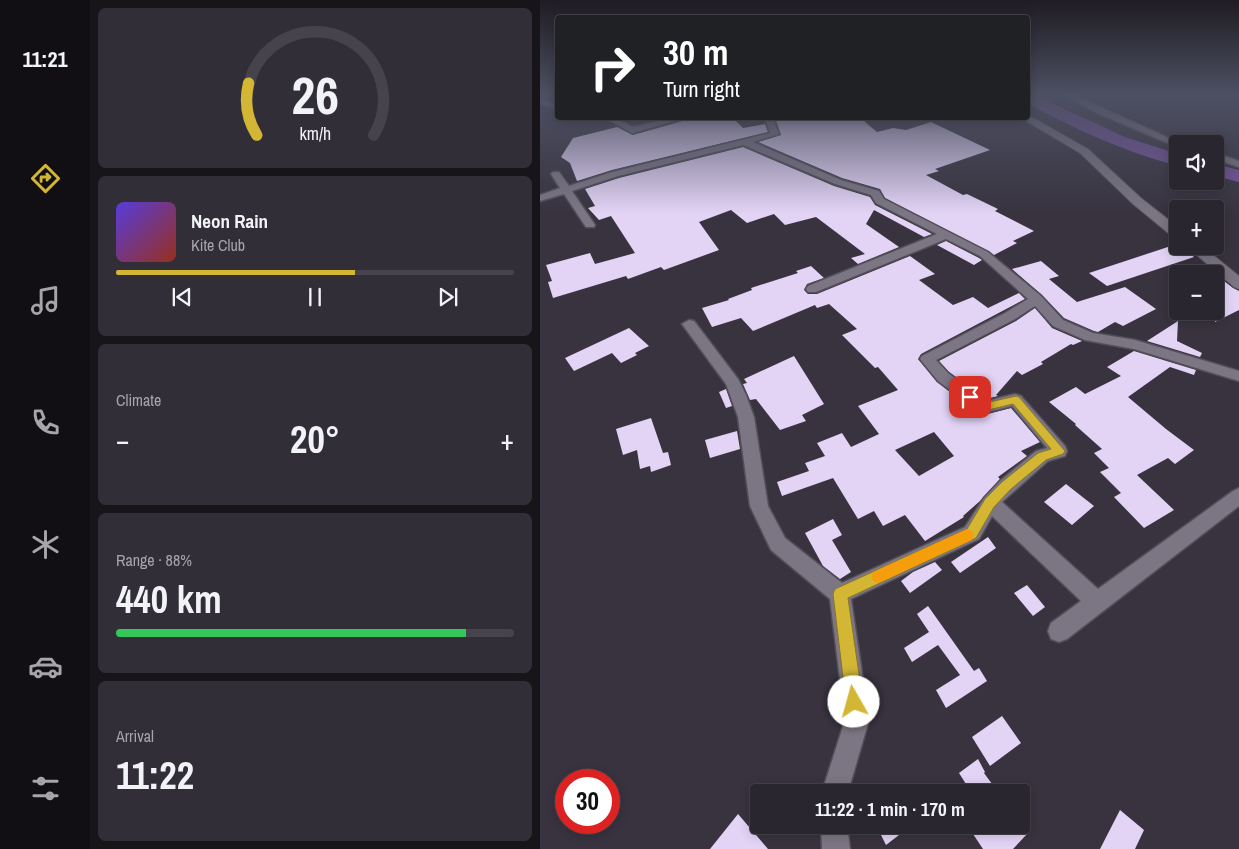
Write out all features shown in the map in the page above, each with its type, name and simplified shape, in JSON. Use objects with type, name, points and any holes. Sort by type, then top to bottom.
[{"type":"street","points":[[540,198],[615,174],[773,135]]},
{"type":"street","points":[[1055,135],[1084,151],[1123,189],[1169,227]]},
{"type":"street","points":[[1155,135],[1169,140]]},
{"type":"street","points":[[746,142],[838,182],[875,192],[880,201],[945,236],[984,254],[1036,299],[1058,323],[1090,337],[1135,345],[1239,376]]},
{"type":"street","points":[[1224,159],[1239,164]]},
{"type":"street","points":[[556,174],[590,225]]},
{"type":"street","points":[[812,289],[945,236]]},
{"type":"street","points":[[1204,255],[1239,284]]},
{"type":"street","points":[[840,594],[972,533],[990,503],[1006,486],[1042,456],[1059,451],[1016,400],[984,407],[943,377],[927,358],[1010,316],[1036,299]]},
{"type":"street","points":[[689,324],[733,383],[746,416],[759,506],[778,544],[840,594],[857,720],[837,784]]},
{"type":"street","points":[[1059,631],[1239,496]]},
{"type":"street","points":[[990,503],[1097,602]]},
{"type":"street","points":[[835,834],[836,849]]},
{"type":"building","points":[[587,135],[757,135],[612,170],[577,181],[570,163],[561,157],[573,138]]},
{"type":"building","points":[[781,135],[958,135],[990,150],[935,169],[939,171],[926,175],[963,195],[967,194],[998,209],[995,211],[1034,231],[1013,241],[1017,243],[994,255],[885,198],[880,189],[842,178],[758,142]]},
{"type":"building","points":[[743,147],[834,186],[870,197],[875,205],[932,234],[924,237],[874,210],[866,224],[899,247],[858,264],[851,258],[865,254],[816,217],[785,225],[774,214],[747,223],[731,210],[699,222],[719,250],[664,270],[661,267],[628,279],[626,276],[553,298],[548,282],[552,281],[546,265],[590,253],[595,264],[635,253],[611,216],[599,220],[588,208],[595,206],[585,189],[619,178]]},
{"type":"building","points":[[946,241],[982,260],[974,265],[937,245]]},
{"type":"building","points":[[1169,247],[1169,255],[1191,255],[1194,257],[1107,286],[1089,273]]},
{"type":"building","points":[[910,256],[935,274],[919,280],[953,305],[973,297],[988,308],[1019,293],[1025,299],[921,354],[918,359],[937,382],[977,412],[984,415],[1011,408],[1040,442],[1021,451],[1027,456],[998,477],[1000,479],[964,517],[925,541],[905,515],[883,526],[874,511],[858,519],[833,478],[782,496],[777,482],[809,471],[805,463],[825,456],[817,443],[842,433],[851,447],[879,434],[858,406],[898,390],[878,367],[875,368],[842,335],[857,329],[829,304],[817,308],[815,305],[753,331],[741,318],[712,327],[702,308],[729,300],[752,290],[751,288],[798,273],[796,271],[811,266],[824,278],[807,284],[804,290],[808,294],[817,294]],"holes":[[[934,432],[954,456],[919,476],[895,450]]]},
{"type":"building","points":[[1041,261],[1059,276],[1049,279],[1077,302],[1125,287],[1156,309],[1123,326],[1115,322],[1098,332],[1094,331],[1064,318],[1042,295],[1012,269]]},
{"type":"building","points":[[1224,281],[1239,291],[1239,310],[1224,318]]},
{"type":"building","points":[[1035,308],[1052,328],[1082,341],[1071,344],[1041,362],[1043,364],[1022,375],[1017,371],[996,395],[998,396],[986,399],[949,372],[939,361],[1016,321]]},
{"type":"building","points":[[1178,321],[1177,341],[1202,353],[1200,357],[1147,341]]},
{"type":"building","points":[[629,328],[649,346],[621,363],[612,353],[574,371],[565,358]]},
{"type":"building","points":[[1134,351],[1196,370],[1194,375],[1170,367],[1128,397],[1194,450],[1175,464],[1168,458],[1137,475],[1174,510],[1144,528],[1114,497],[1121,493],[1100,472],[1109,468],[1094,453],[1102,449],[1049,402],[1076,387],[1085,394],[1121,376],[1107,367]]},
{"type":"building","points":[[794,356],[824,404],[802,415],[806,421],[780,430],[756,399],[750,400],[743,384],[747,383],[744,379]]},
{"type":"building","points":[[726,389],[732,406],[726,408],[719,392]]},
{"type":"building","points":[[651,418],[663,453],[668,452],[671,465],[651,472],[650,466],[640,469],[637,450],[623,455],[616,429]]},
{"type":"building","points":[[737,431],[740,449],[710,458],[705,440]]},
{"type":"building","points":[[1066,484],[1094,506],[1072,525],[1044,502]]},
{"type":"building","points":[[833,519],[842,535],[832,540],[851,572],[840,579],[823,566],[805,533]]},
{"type":"building","points":[[988,537],[996,548],[960,573],[951,562]]},
{"type":"building","points":[[935,562],[942,570],[910,593],[901,581],[913,572]]},
{"type":"building","points":[[1027,585],[1045,607],[1033,616],[1014,593]]},
{"type":"building","points":[[928,606],[974,671],[979,668],[987,681],[946,708],[936,690],[960,675],[938,645],[912,662],[904,648],[929,632],[917,614]]},
{"type":"building","points":[[1002,716],[1021,743],[990,766],[972,737]]},
{"type":"building","points":[[978,759],[984,773],[992,784],[966,784],[959,773]]},
{"type":"building","points":[[1120,810],[1144,830],[1135,849],[1100,849]]},
{"type":"building","points":[[738,814],[750,828],[750,834],[755,834],[768,849],[710,849]]},
{"type":"building","points":[[880,834],[900,834],[886,845]]},
{"type":"building","points":[[973,834],[1027,834],[1013,849],[983,849]]},
{"type":"waterway","points":[[1105,135],[1137,148],[1169,157]]},
{"type":"waterway","points":[[1224,172],[1239,176]]},
{"type":"slow traffic","points":[[878,577],[967,535]]},
{"type":"route","points":[[854,702],[840,594],[972,533],[990,503],[1006,486],[1042,456],[1059,451],[1016,400],[984,407],[970,397]]}]
